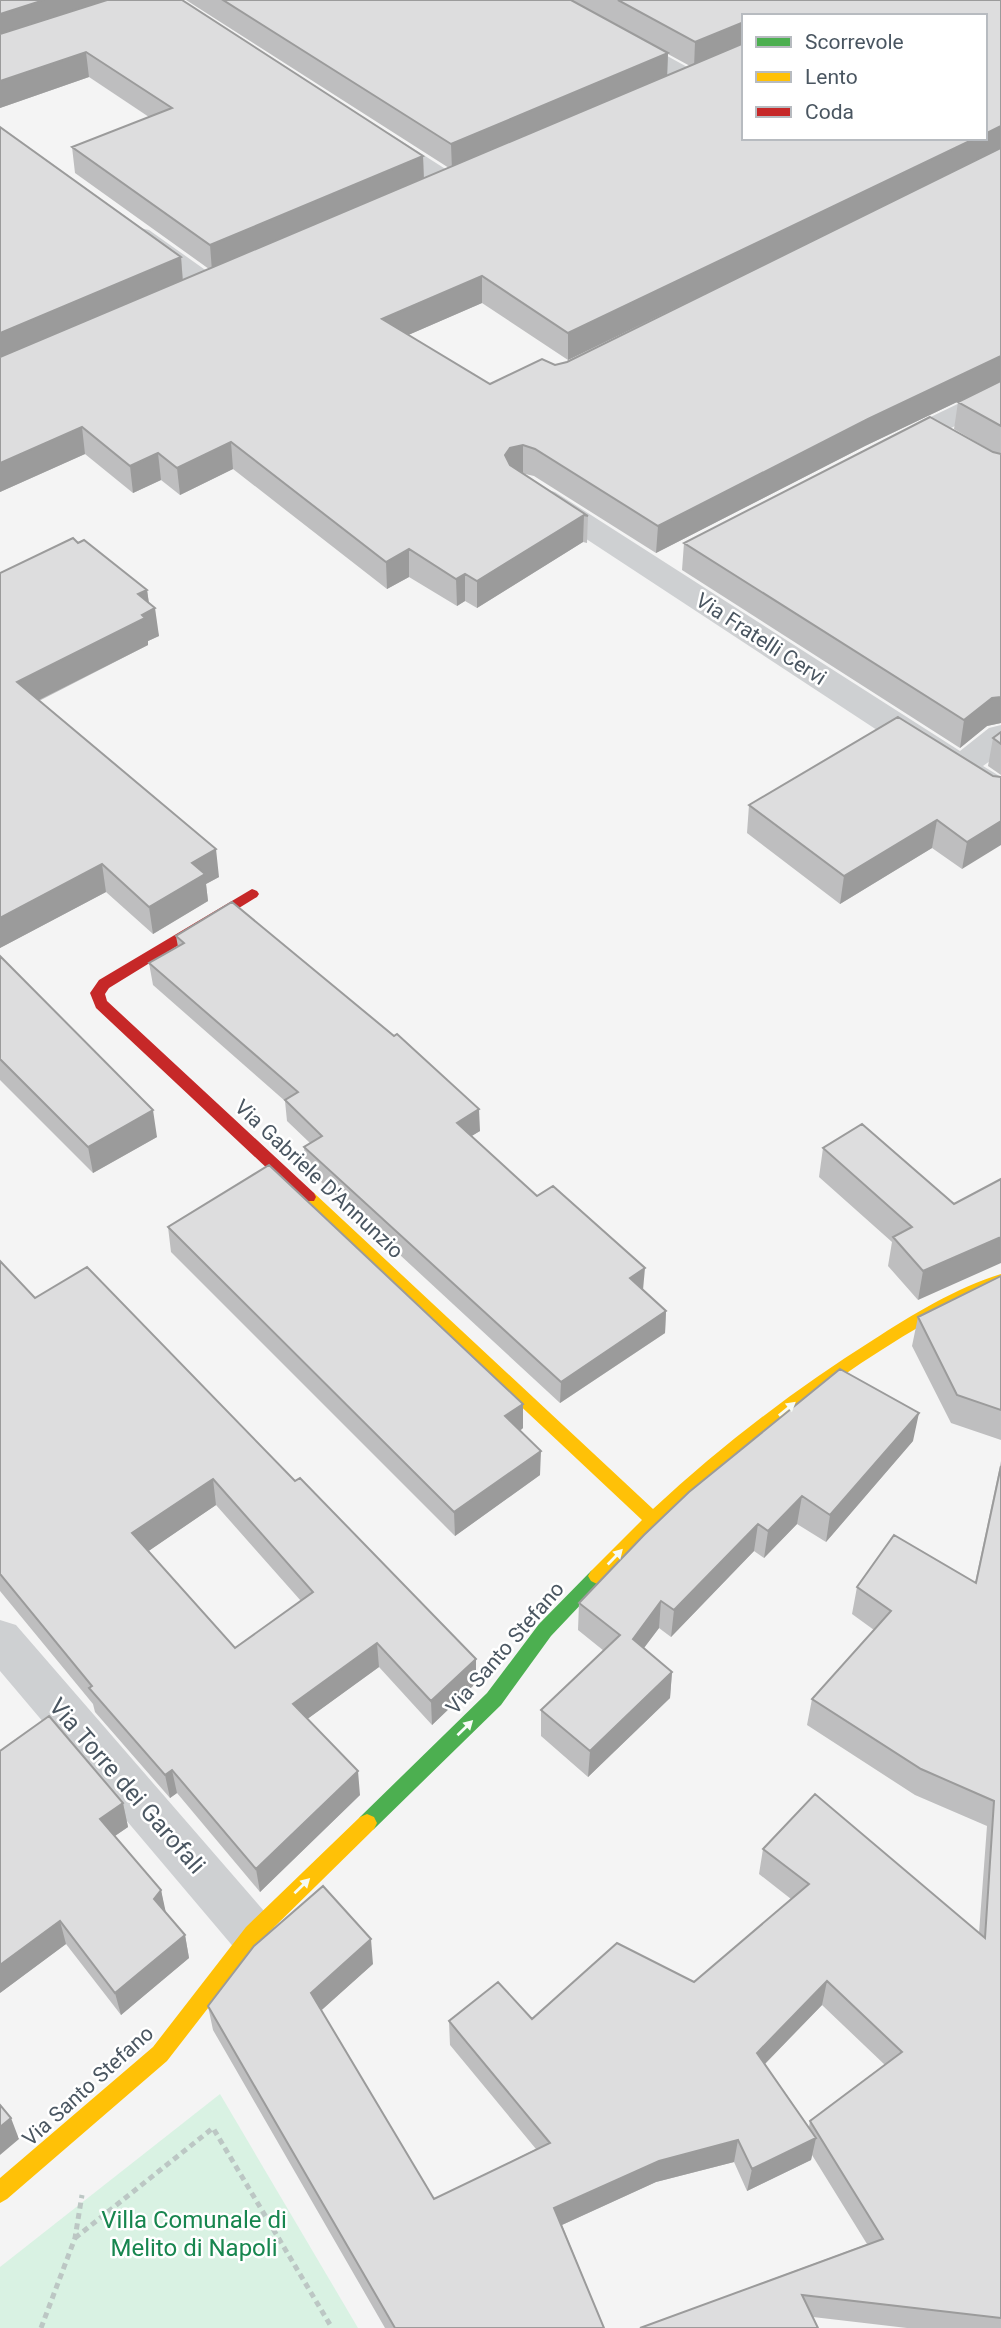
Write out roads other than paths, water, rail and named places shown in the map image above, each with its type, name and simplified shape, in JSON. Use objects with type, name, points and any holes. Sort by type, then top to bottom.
[{"type":"street","points":[[548,0],[695,76]]},
{"type":"street","points":[[664,89],[695,76]]},
{"type":"street","points":[[358,124],[449,183]]},
{"type":"street","points":[[120,222],[208,285]]},
{"type":"street","points":[[863,460],[940,437],[1001,393]]},
{"type":"street","name":"Via Fratelli Cervi","points":[[522,484],[666,564],[959,768],[1001,793]]},
{"type":"street","points":[[959,768],[1001,736]]},
{"type":"street","name":"Via Gabriele D'Annunzio","points":[[252,894],[104,984],[97,993],[101,1004],[652,1519]]},
{"type":"street","name":"Via Santo Stefano","points":[[0,2192],[160,2054],[253,1934],[494,1699],[545,1630],[652,1519],[818,1384],[908,1325],[1001,1280]]},
{"type":"street","name":"Via Torre dei Garofali","points":[[0,1639],[253,1934]]},
{"type":"park label","name":"Villa Comunale di Melito di Napoli","points":[[194,2234]]}]
